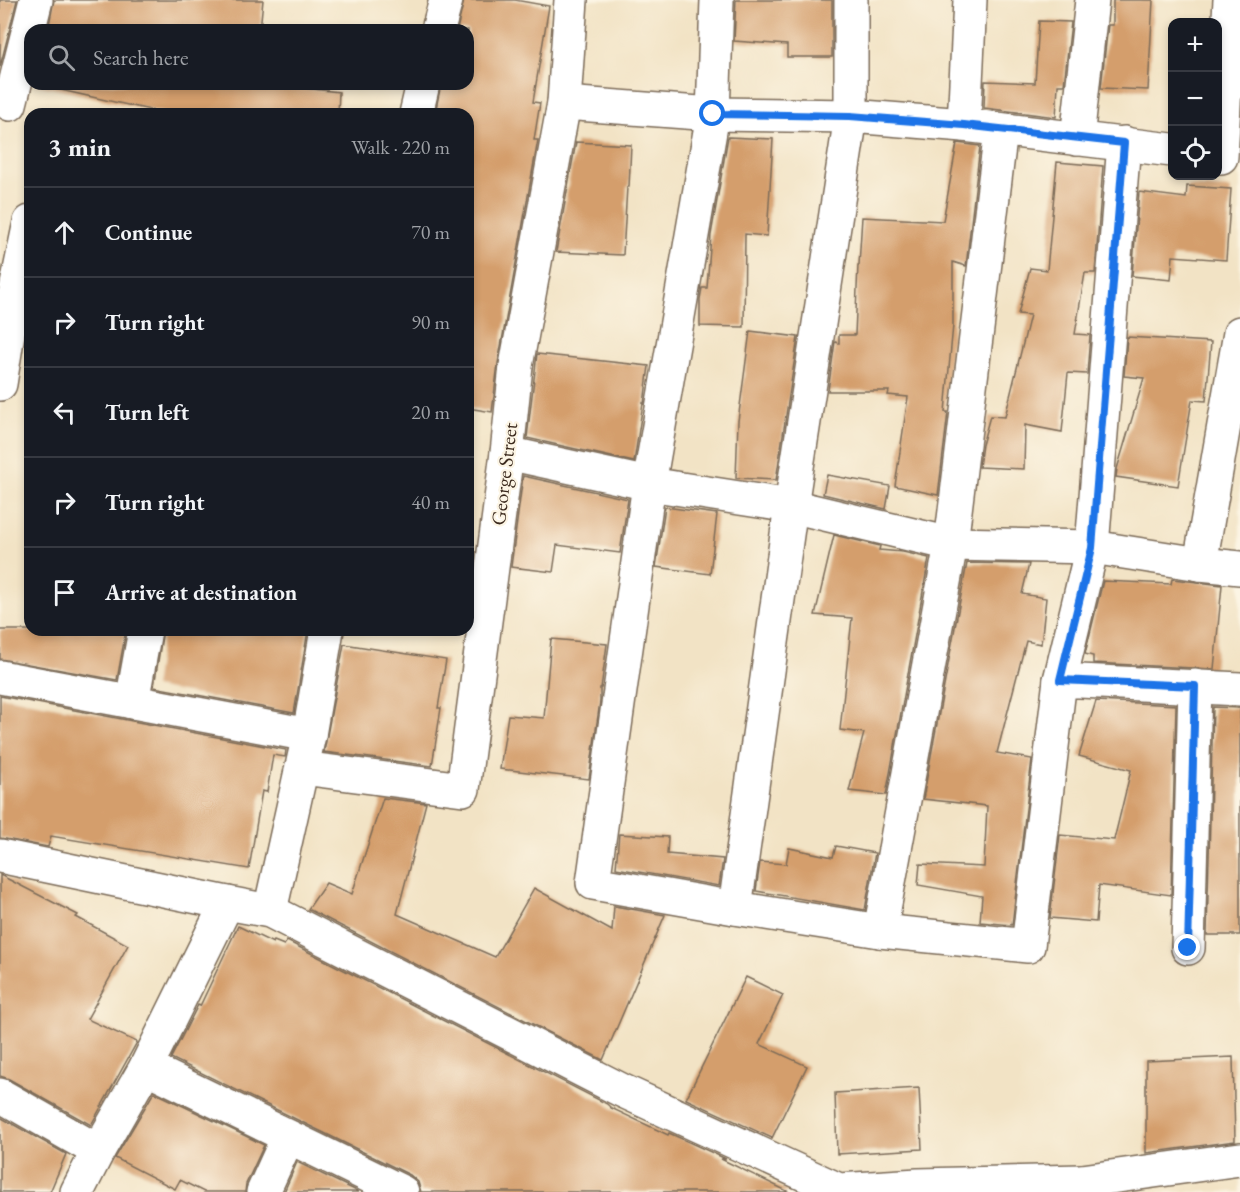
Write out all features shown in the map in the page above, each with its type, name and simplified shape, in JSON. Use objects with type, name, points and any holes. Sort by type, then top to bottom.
[{"type":"street","points":[[31,24],[36,0]]},
{"type":"street","points":[[440,24],[446,0]]},
{"type":"street","name":"George Street","points":[[302,768],[463,789],[507,453],[516,366],[564,103],[570,0]]},
{"type":"street","points":[[717,0],[713,114],[649,484],[593,883],[880,931],[1028,946],[1060,680],[1092,548],[1124,143]]},
{"type":"street","points":[[735,908],[791,506],[850,116],[851,0]]},
{"type":"street","points":[[964,125],[970,0]]},
{"type":"street","points":[[1077,139],[1092,0]]},
{"type":"street","points":[[1226,158],[1230,0]]},
{"type":"street","points":[[14,105],[24,57]]},
{"type":"street","points":[[417,108],[422,90]]},
{"type":"street","points":[[564,103],[713,114],[850,116],[964,125],[1168,149]]},
{"type":"street","points":[[880,931],[951,544],[1001,130]]},
{"type":"street","points":[[0,384],[20,315],[24,278]]},
{"type":"street","points":[[1200,564],[1240,333]]},
{"type":"street","points":[[507,453],[649,484],[791,506],[951,544],[1092,548],[1240,568]]},
{"type":"street","points":[[132,702],[144,636]]},
{"type":"street","points":[[270,911],[309,735],[326,636]]},
{"type":"street","points":[[0,677],[309,735]]},
{"type":"street","points":[[1060,680],[1240,689]]},
{"type":"street","points":[[1188,948],[1195,686]]},
{"type":"street","points":[[0,856],[270,911],[621,1090],[839,1190],[1085,1187],[1240,1160]]},
{"type":"street","points":[[77,1192],[146,1067],[227,903]]},
{"type":"street","points":[[146,1067],[402,1192]]},
{"type":"street","points":[[0,1095],[98,1151]]},
{"type":"street","points":[[263,1192],[288,1137]]},
{"type":"building","points":[[0,0],[17,0],[0,67]]},
{"type":"building","points":[[54,0],[263,0],[261,24],[49,24]]},
{"type":"building","points":[[464,0],[515,0],[549,6],[533,102],[540,103],[534,140],[538,140],[498,363],[492,412],[474,409],[474,108],[436,108],[440,90],[474,90],[474,24],[458,24]]},
{"type":"building","points":[[736,0],[832,0],[832,57],[787,57],[787,45],[734,41]]},
{"type":"building","points":[[1113,0],[1153,0],[1148,90],[1101,88],[1108,25],[1113,25]]},
{"type":"building","points":[[1039,21],[1071,22],[1064,85],[1058,85],[1056,117],[984,108],[985,81],[1035,83]]},
{"type":"building","points":[[61,90],[321,90],[339,92],[338,108],[141,108]]},
{"type":"building","points":[[728,137],[773,139],[767,236],[745,234],[744,327],[700,326],[700,299],[702,288],[707,288],[711,235]]},
{"type":"building","points":[[576,142],[631,145],[623,255],[556,252]]},
{"type":"building","points":[[957,143],[980,146],[966,266],[953,262],[953,325],[945,412],[948,412],[938,495],[895,486],[908,397],[888,395],[889,391],[828,391],[835,342],[839,343],[839,335],[855,335],[862,217],[943,221]]},
{"type":"building","points":[[1057,162],[1103,166],[1095,273],[1085,273],[1075,334],[1090,335],[1087,374],[1068,373],[1062,432],[1025,425],[1024,469],[979,467],[990,416],[1005,417],[1030,315],[1018,314],[1030,268],[1047,270]]},
{"type":"building","points":[[1187,186],[1231,189],[1226,260],[1173,256],[1171,280],[1132,276],[1139,192],[1186,198]]},
{"type":"building","points":[[750,331],[798,337],[776,480],[736,478],[738,421]]},
{"type":"building","points":[[1127,337],[1211,342],[1206,401],[1192,400],[1178,486],[1116,477],[1144,378],[1124,376]]},
{"type":"building","points":[[537,354],[649,366],[634,462],[527,438]]},
{"type":"building","points":[[827,475],[890,486],[886,509],[823,494]]},
{"type":"building","points":[[523,476],[628,499],[620,553],[557,545],[553,572],[511,567]]},
{"type":"building","points":[[665,507],[717,514],[710,574],[656,567]]},
{"type":"building","points":[[834,535],[880,546],[879,550],[903,552],[929,558],[886,795],[849,791],[864,733],[840,730],[852,618],[815,615]]},
{"type":"building","points":[[967,563],[1029,564],[1022,594],[1046,598],[1041,644],[1026,641],[997,753],[1032,759],[1012,925],[980,922],[982,896],[918,885],[920,864],[984,867],[987,806],[923,799]]},
{"type":"building","points":[[1172,579],[1222,585],[1214,669],[1093,663],[1093,656],[1085,654],[1103,581],[1171,584]]},
{"type":"building","points":[[0,630],[24,630],[24,636],[125,636],[117,680],[0,659]]},
{"type":"building","points":[[162,636],[307,636],[294,713],[154,687]]},
{"type":"building","points":[[551,639],[607,644],[589,779],[500,769],[508,715],[544,718]]},
{"type":"building","points":[[344,644],[446,660],[432,766],[324,752]]},
{"type":"building","points":[[0,696],[286,750],[285,757],[273,755],[267,792],[262,791],[249,869],[51,836],[48,847],[0,838]]},
{"type":"building","points":[[1096,701],[1176,705],[1171,895],[1099,885],[1096,922],[1050,918],[1060,835],[1114,840],[1131,770],[1079,756]]},
{"type":"building","points":[[1213,707],[1240,708],[1240,935],[1207,935]]},
{"type":"building","points":[[383,798],[426,803],[397,914],[495,957],[534,888],[612,931],[614,906],[665,915],[603,1060],[308,909],[326,883],[352,894]]},
{"type":"building","points":[[619,834],[668,837],[667,854],[723,859],[719,886],[616,868]]},
{"type":"building","points":[[836,846],[875,853],[865,910],[756,891],[760,862],[786,864],[789,848],[833,857]]},
{"type":"building","points":[[0,875],[78,915],[76,917],[128,945],[87,1019],[137,1042],[91,1125],[0,1076]]},
{"type":"building","points":[[238,926],[273,943],[274,941],[284,945],[287,941],[611,1108],[726,1159],[721,1159],[789,1192],[421,1192],[418,1182],[410,1175],[171,1058],[198,1005],[200,1006]]},
{"type":"building","points":[[746,977],[783,995],[759,1044],[807,1066],[772,1138],[686,1099]]},
{"type":"building","points":[[1233,1057],[1235,1141],[1146,1153],[1146,1061]]},
{"type":"building","points":[[919,1088],[922,1149],[837,1154],[835,1093]]},
{"type":"building","points":[[154,1092],[264,1145],[246,1184],[245,1192],[204,1192],[180,1180],[175,1189],[115,1158]]},
{"type":"building","points":[[0,1117],[66,1154],[50,1192],[0,1192]]},
{"type":"building","points":[[297,1162],[359,1192],[284,1192]]},
{"type":"route","points":[[713,114],[850,116],[964,125],[1124,143],[1092,548],[1060,680],[1195,686],[1188,948]]}]
